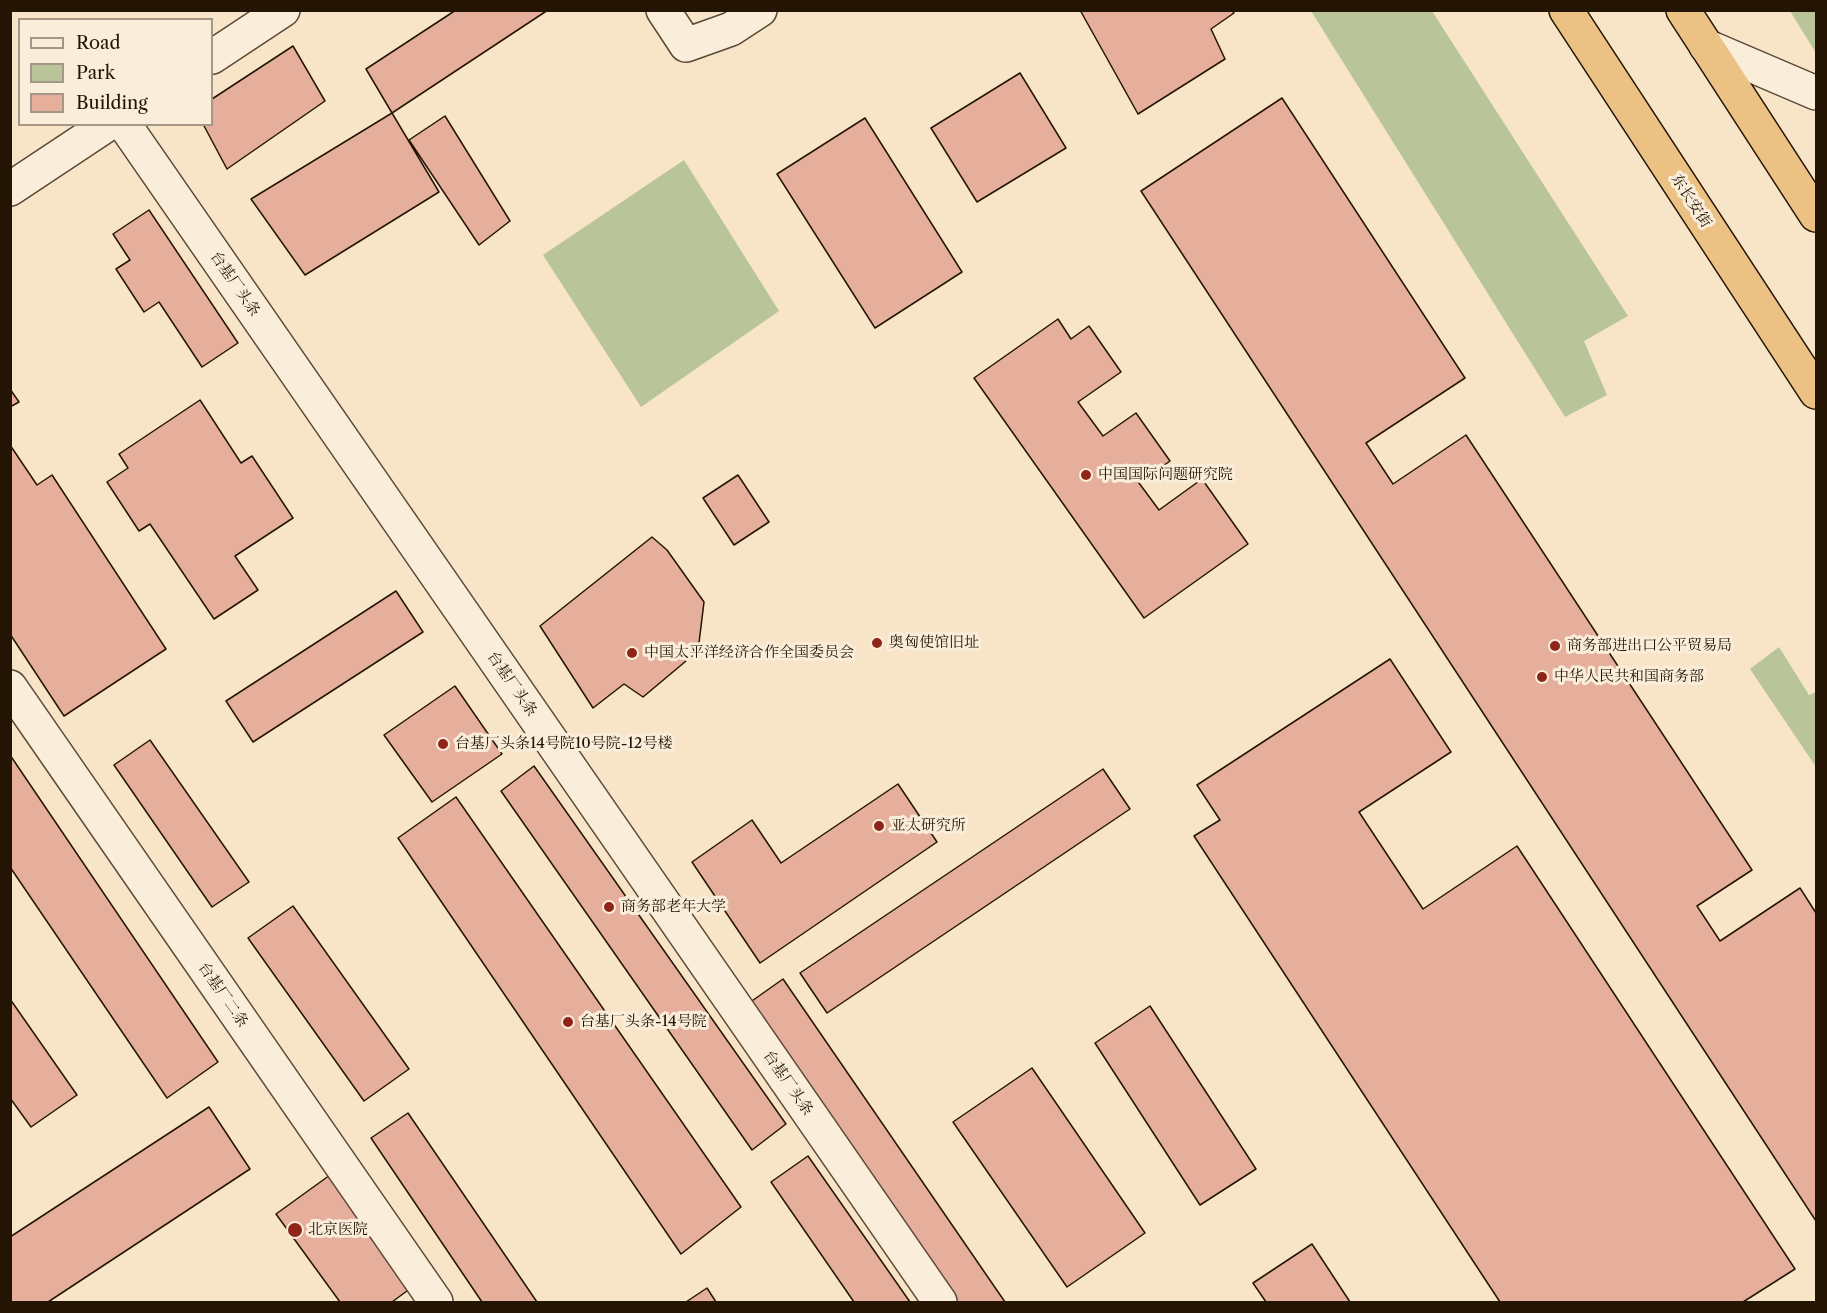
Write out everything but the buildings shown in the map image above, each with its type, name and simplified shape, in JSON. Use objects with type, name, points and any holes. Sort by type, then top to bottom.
[{"type":"highway","name":"东长安街","points":[[1566,10],[1816,392]]},
{"type":"highway","points":[[1683,10],[1816,215]]},
{"type":"street","points":[[213,56],[283,10]]},
{"type":"street","points":[[663,10],[686,45],[731,29],[760,10]]},
{"type":"street","points":[[1706,46],[1816,93]]},
{"type":"street","points":[[10,189],[105,126]]},
{"type":"street","name":"台基厂头条","points":[[125,126],[940,1302]]},
{"type":"street","name":"台基厂二条","points":[[10,687],[436,1302]]},
{"type":"green space","points":[[1311,11],[1432,11],[1628,316],[1584,341],[1607,395],[1565,417]]},
{"type":"green space","points":[[1790,11],[1816,11],[1816,53]]},
{"type":"green space","points":[[684,160],[779,311],[641,407],[543,255]]},
{"type":"green space","points":[[1779,647],[1809,695],[1816,692],[1816,767],[1750,669]]},
{"type":"place","name":"中国国际问题研究院","points":[[1086,475]]},
{"type":"place","name":"奥匈使馆旧址","points":[[877,643]]},
{"type":"place","name":"商务部进出口公平贸易局","points":[[1555,646]]},
{"type":"place","name":"中国太平洋经济合作全国委员会","points":[[632,653]]},
{"type":"place","name":"中华人民共和国商务部","points":[[1542,677]]},
{"type":"place","name":"台基厂头条14号院10号院-12号楼","points":[[443,744]]},
{"type":"place","name":"亚太研究所","points":[[879,826]]},
{"type":"place","name":"商务部老年大学","points":[[609,907]]},
{"type":"place","name":"台基厂头条-14号院","points":[[568,1022]]},
{"type":"place","name":"北京医院","points":[[295,1230]]}]
